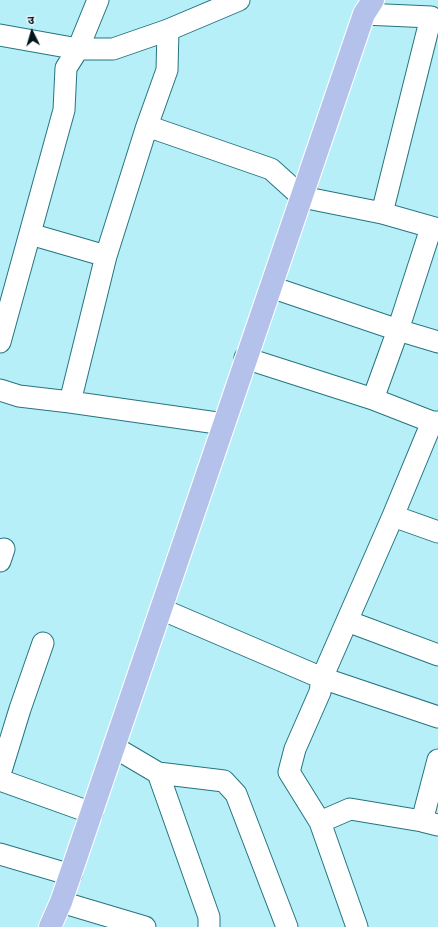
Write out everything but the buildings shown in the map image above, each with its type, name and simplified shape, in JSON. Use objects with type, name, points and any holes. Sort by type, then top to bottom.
[{"type":"main road","points":[[50,927],[62,902],[246,358],[370,4]]},
{"type":"street","points":[[0,342],[64,110],[66,68],[78,49],[98,0]]},
{"type":"street","points":[[0,36],[78,49],[113,50],[168,30],[239,0]]},
{"type":"street","points":[[370,4],[435,19],[382,212]]},
{"type":"street","points":[[70,402],[106,256],[147,126],[167,70],[168,30]]},
{"type":"street","points":[[147,126],[271,169],[302,197],[382,212],[435,228],[373,399]]},
{"type":"street","points":[[30,234],[106,256]]},
{"type":"street","points":[[271,287],[438,342]]},
{"type":"street","points":[[246,358],[373,399],[435,422],[322,678],[320,692],[295,749],[289,772],[320,822],[357,927]]},
{"type":"street","points":[[0,390],[19,396],[224,424]]},
{"type":"street","points":[[393,516],[438,532]]},
{"type":"street","points":[[161,609],[322,678],[438,717]]},
{"type":"street","points":[[347,621],[438,655]]},
{"type":"street","points":[[0,774],[43,643]]},
{"type":"street","points":[[114,747],[158,773],[224,781],[236,794],[287,927]]},
{"type":"street","points":[[320,822],[350,809],[430,823],[438,760]]},
{"type":"street","points":[[158,773],[209,917],[209,927]]},
{"type":"street","points":[[0,780],[92,813]]},
{"type":"street","points":[[0,854],[71,875]]},
{"type":"street","points":[[62,902],[144,927]]}]
